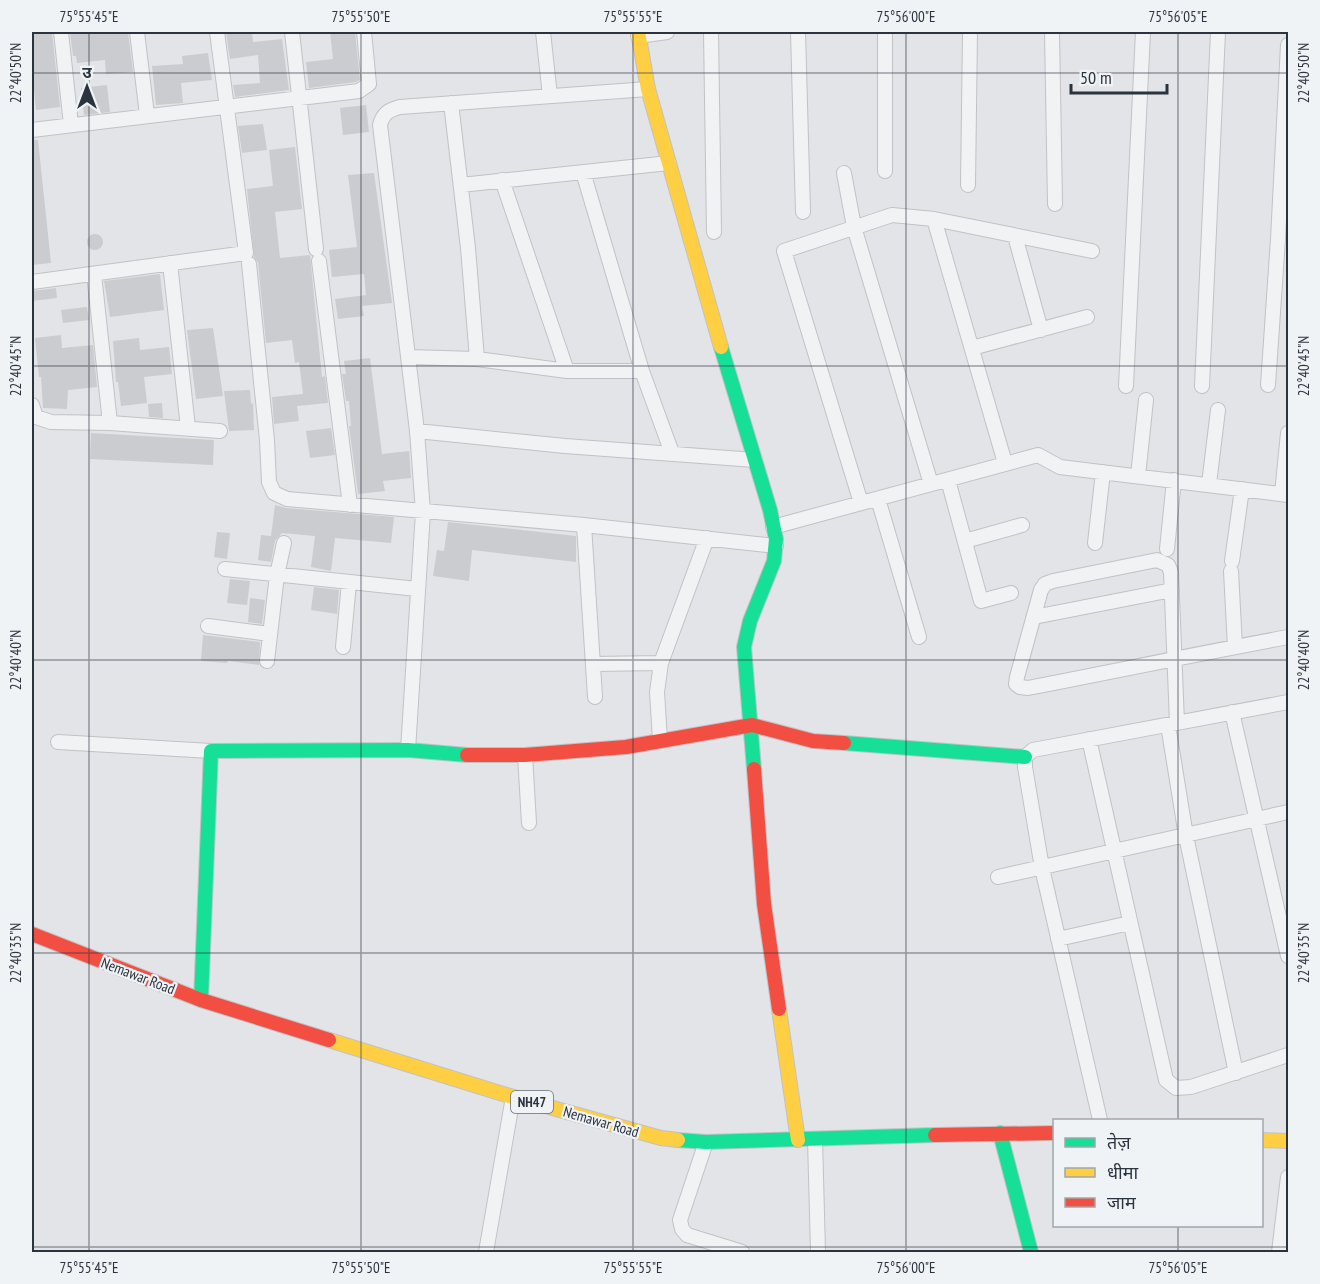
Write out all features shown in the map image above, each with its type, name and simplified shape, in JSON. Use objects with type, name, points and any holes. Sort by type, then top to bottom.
[{"type":"main road","points":[[638,34],[648,89],[773,527],[776,546],[773,566],[745,630],[744,647],[752,725],[764,904],[798,1140]]},
{"type":"main road","points":[[201,1000],[211,751],[408,750],[472,755],[525,755],[626,747],[752,725],[813,741],[1024,756]]},
{"type":"main road","name":"Nemawar Road","points":[[32,934],[201,1000],[513,1097],[661,1138],[706,1142],[1053,1133]]},
{"type":"main road","points":[[1000,1133],[1031,1252]]},
{"type":"main road","points":[[1263,1140],[1288,1141]]},
{"type":"street","points":[[61,32],[71,125]]},
{"type":"street","points":[[137,32],[147,116]]},
{"type":"street","points":[[32,282],[246,253],[217,32]]},
{"type":"street","points":[[292,32],[317,255],[350,505]]},
{"type":"street","points":[[32,130],[359,91],[369,84],[364,32]]},
{"type":"street","points":[[543,32],[550,96]]},
{"type":"street","points":[[638,34],[667,32]]},
{"type":"street","points":[[711,32],[714,232]]},
{"type":"street","points":[[798,32],[803,212]]},
{"type":"street","points":[[885,32],[885,171]]},
{"type":"street","points":[[968,185],[970,32]]},
{"type":"street","points":[[1052,32],[1055,204]]},
{"type":"street","points":[[1126,386],[1143,32]]},
{"type":"street","points":[[1202,386],[1218,32]]},
{"type":"street","points":[[1268,385],[1283,239],[1288,45]]},
{"type":"street","points":[[408,750],[423,512],[417,431],[380,125],[390,109],[648,89]]},
{"type":"street","points":[[451,103],[477,359]]},
{"type":"street","points":[[461,185],[669,163]]},
{"type":"street","points":[[583,172],[642,371],[672,453]]},
{"type":"street","points":[[844,172],[854,227],[931,484]]},
{"type":"street","points":[[502,180],[567,370]]},
{"type":"street","points":[[861,503],[784,251],[892,215],[934,219],[1092,251]]},
{"type":"street","points":[[934,219],[1005,463]]},
{"type":"street","points":[[1015,236],[1041,330]]},
{"type":"street","points":[[170,263],[188,428]]},
{"type":"street","points":[[249,264],[267,440],[269,483],[274,493],[287,499],[584,525],[776,546]]},
{"type":"street","points":[[94,274],[110,423]]},
{"type":"street","points":[[972,348],[1087,317]]},
{"type":"street","points":[[408,357],[477,359],[567,370],[642,371]]},
{"type":"street","points":[[1138,476],[1146,400]]},
{"type":"street","points":[[1209,484],[1218,410]]},
{"type":"street","points":[[33,413],[51,423],[110,423],[220,431]]},
{"type":"street","points":[[417,431],[565,446],[754,460]]},
{"type":"street","points":[[773,527],[1038,455],[1060,467],[1285,495],[1288,433]]},
{"type":"street","points":[[1095,543],[1103,472]]},
{"type":"street","points":[[948,480],[981,601],[1011,593]]},
{"type":"street","points":[[1167,549],[1173,480]]},
{"type":"street","points":[[1235,647],[1232,566],[1242,489]]},
{"type":"street","points":[[878,499],[919,637]]},
{"type":"street","points":[[584,525],[595,697]]},
{"type":"street","points":[[964,541],[1022,525]]},
{"type":"street","points":[[660,740],[657,693],[661,663],[708,538]]},
{"type":"street","points":[[267,661],[277,575],[284,543]]},
{"type":"street","points":[[1236,1073],[1186,836],[1173,724],[1176,659],[1171,572],[1168,565],[1157,560],[1045,584],[1041,590],[1016,684],[1028,688],[1176,659],[1235,647],[1288,637]]},
{"type":"street","points":[[225,569],[417,589]]},
{"type":"street","points":[[343,647],[348,583]]},
{"type":"street","points":[[1034,617],[1172,590]]},
{"type":"street","points":[[208,626],[270,634]]},
{"type":"street","points":[[593,664],[661,663]]},
{"type":"street","points":[[1100,1119],[1042,868],[1024,768],[1024,756],[1033,750],[1288,702]]},
{"type":"street","points":[[1232,712],[1286,932],[1288,956]]},
{"type":"street","points":[[1089,739],[1166,1080],[1176,1088],[1191,1087],[1288,1055]]},
{"type":"street","points":[[58,742],[211,751]]},
{"type":"street","points":[[525,755],[530,823]]},
{"type":"street","points":[[998,876],[1288,812]]},
{"type":"street","points":[[1058,939],[1130,923]]},
{"type":"street","points":[[486,1252],[513,1097]]},
{"type":"street","points":[[814,1139],[818,1252]]},
{"type":"street","points":[[706,1142],[680,1220],[682,1229],[687,1235],[742,1252]]},
{"type":"street","points":[[1279,1252],[1288,1177]]},
{"type":"building","points":[[32,32],[52,32],[60,107],[36,110],[32,71]]},
{"type":"building","points":[[70,32],[128,32],[133,72],[106,74],[105,60],[77,63],[76,56],[73,56]]},
{"type":"building","points":[[226,32],[252,32],[253,42],[282,39],[289,90],[235,97],[233,85],[260,83],[258,55],[230,59]]},
{"type":"building","points":[[330,32],[355,32],[360,80],[309,88],[306,62],[333,59]]},
{"type":"building","points":[[208,53],[212,80],[181,83],[183,103],[156,105],[152,66],[183,64],[182,56]]},
{"type":"building","points":[[107,85],[110,112],[84,115],[81,88]]},
{"type":"building","points":[[366,105],[369,132],[343,135],[340,108]]},
{"type":"building","points":[[263,124],[267,150],[242,153],[238,126]]},
{"type":"building","points":[[32,140],[38,140],[51,263],[32,265]]},
{"type":"building","points":[[295,147],[302,209],[275,212],[280,258],[310,255],[322,377],[325,376],[328,403],[297,406],[299,421],[274,424],[272,397],[303,394],[299,362],[295,363],[292,340],[266,343],[258,263],[254,257],[247,189],[273,186],[269,150]]},
{"type":"building","points":[[374,173],[392,303],[362,306],[364,316],[338,319],[335,299],[366,295],[364,274],[332,277],[329,250],[357,247],[348,175]]},
{"type":"building","points":[[92,234],[98,234],[103,242],[101,248],[92,250],[87,245],[87,239]]},
{"type":"building","points":[[160,274],[164,310],[110,317],[104,281]]},
{"type":"building","points":[[56,288],[57,298],[32,301],[32,291]]},
{"type":"building","points":[[87,307],[89,320],[63,323],[61,310]]},
{"type":"building","points":[[213,328],[223,396],[196,399],[187,330]]},
{"type":"building","points":[[61,335],[62,348],[93,345],[97,387],[68,390],[67,409],[43,408],[35,338]]},
{"type":"building","points":[[139,338],[140,350],[169,347],[172,374],[144,377],[147,403],[121,406],[118,382],[116,382],[113,341]]},
{"type":"building","points":[[370,358],[382,454],[409,451],[411,478],[383,481],[385,491],[358,494],[349,426],[351,426],[349,401],[346,401],[342,374],[346,374],[344,361]]},
{"type":"building","points":[[250,390],[254,430],[229,431],[224,391]]},
{"type":"building","points":[[162,403],[163,418],[149,417],[148,404]]},
{"type":"building","points":[[331,428],[335,455],[310,458],[306,431]]},
{"type":"building","points":[[91,433],[214,440],[213,465],[90,459]]},
{"type":"building","points":[[275,505],[286,508],[394,517],[391,543],[335,538],[331,571],[311,567],[315,536],[282,533],[275,541],[271,562],[258,560],[261,535],[271,536]]},
{"type":"building","points":[[448,522],[576,536],[576,562],[472,550],[469,581],[433,576],[437,550],[444,551]]},
{"type":"building","points":[[217,532],[230,533],[227,559],[214,557]]},
{"type":"building","points":[[230,579],[250,581],[247,605],[227,603]]},
{"type":"building","points":[[314,587],[339,590],[337,614],[311,610]]},
{"type":"building","points":[[250,598],[265,600],[262,624],[248,622]]},
{"type":"building","points":[[203,635],[260,642],[259,665],[228,661],[227,663],[201,661]]},
{"type":"traffic: fast","points":[[721,347],[770,510],[776,539],[774,561],[750,621],[744,647],[754,769]]},
{"type":"traffic: fast","points":[[844,743],[1025,757]]},
{"type":"traffic: fast","points":[[201,1000],[211,751],[408,750],[467,755]]},
{"type":"traffic: fast","points":[[1000,1133],[1031,1252]]},
{"type":"traffic: fast","points":[[678,1140],[706,1142],[935,1135]]},
{"type":"traffic: slow","points":[[638,32],[648,89],[721,347]]},
{"type":"traffic: slow","points":[[779,1009],[798,1140]]},
{"type":"traffic: slow","points":[[329,1040],[513,1097],[661,1138],[678,1140]]},
{"type":"traffic: slow","points":[[1263,1140],[1288,1141]]},
{"type":"traffic: jam","points":[[467,755],[525,755],[626,747],[752,725],[813,741],[844,743]]},
{"type":"traffic: jam","points":[[754,769],[764,904],[779,1009]]},
{"type":"traffic: jam","points":[[32,934],[201,1000],[329,1040]]},
{"type":"traffic: jam","points":[[935,1135],[1053,1133]]}]
